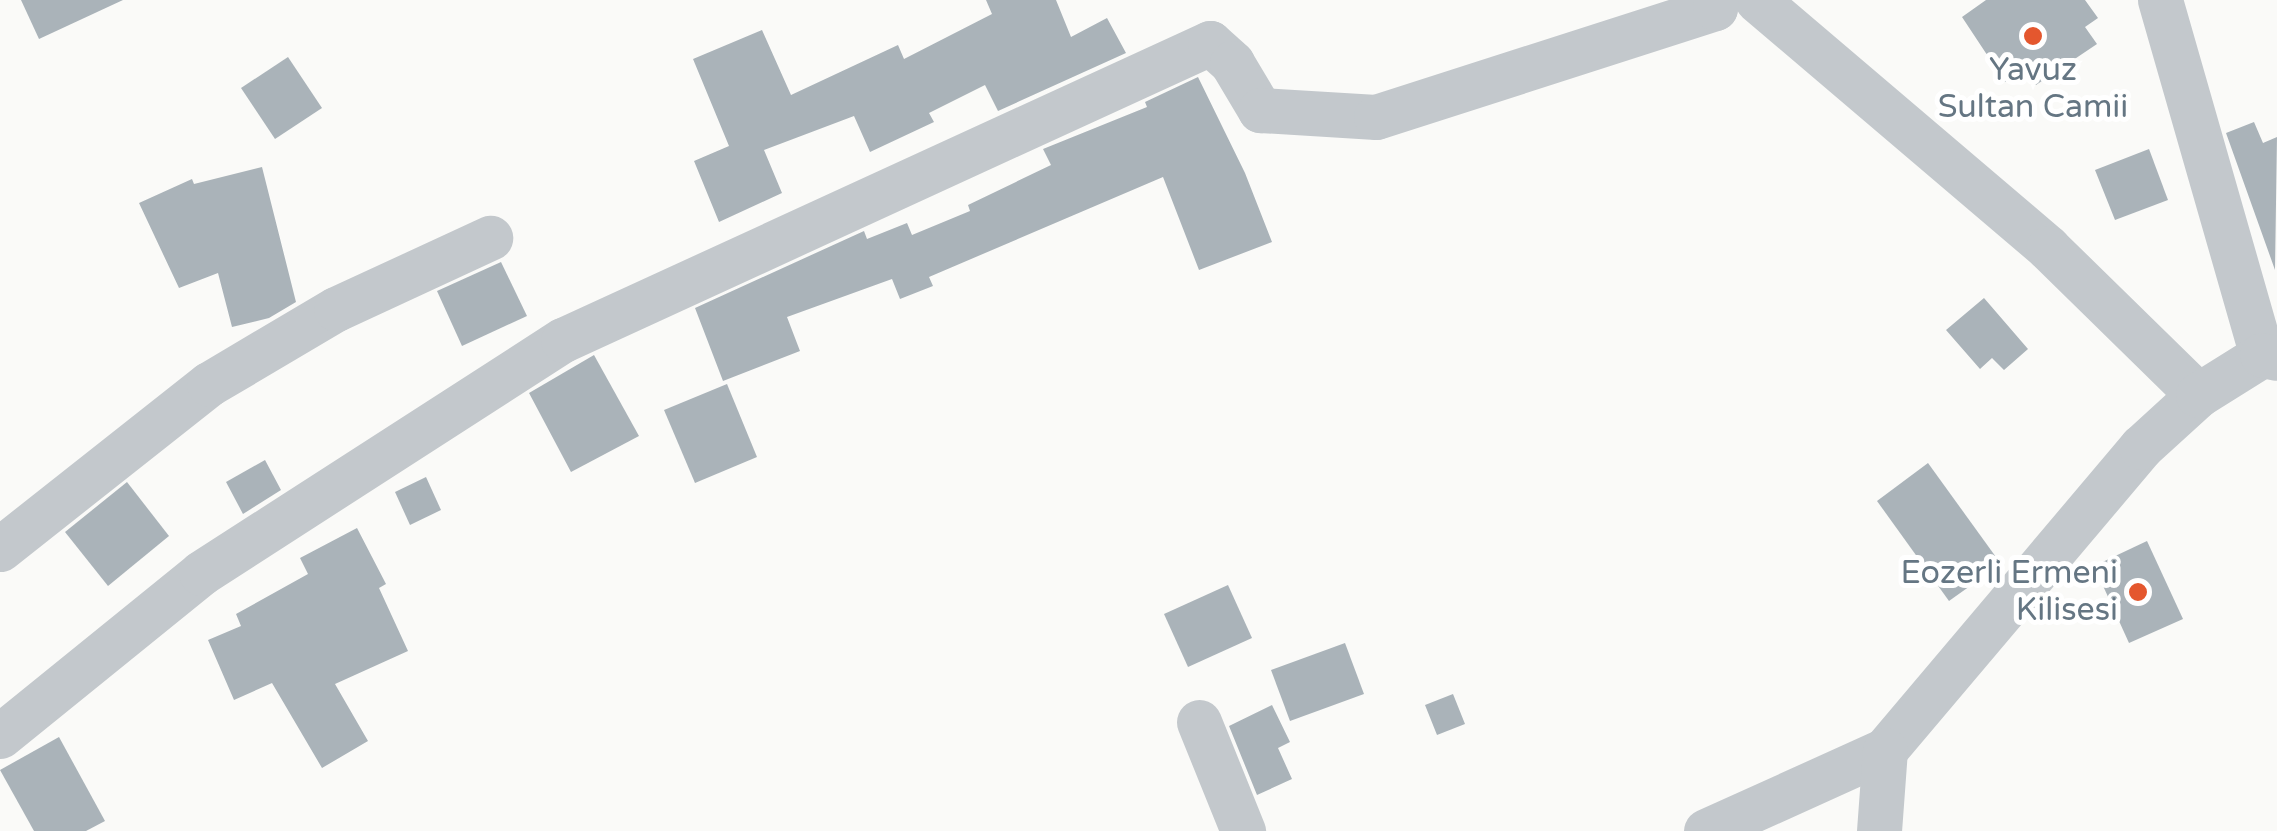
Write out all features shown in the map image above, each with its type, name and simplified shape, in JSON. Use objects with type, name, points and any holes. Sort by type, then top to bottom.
[{"type":"street","points":[[0,736],[201,573],[563,340],[1210,43],[1232,63],[1260,110],[1376,117],[1715,8],[1716,0]]},
{"type":"street","points":[[1757,0],[2048,248],[2198,394]]},
{"type":"street","points":[[1706,831],[1886,750],[2141,447],[2198,394],[2270,356],[2160,0]]},
{"type":"street","points":[[0,549],[209,384],[336,309],[490,238]]},
{"type":"street","points":[[1199,722],[1243,831]]},
{"type":"street","points":[[1878,831],[1886,750]]},
{"type":"building","points":[[21,0],[123,0],[39,39]]},
{"type":"building","points":[[986,0],[1056,0],[1071,37],[1107,18],[1126,53],[998,111],[985,85],[929,113],[934,122],[870,152],[854,116],[764,150],[782,193],[719,222],[694,161],[729,146],[693,59],[762,30],[791,95],[898,45],[904,59],[992,14]]},
{"type":"building","name":"Yavuz Sultan Camii","points":[[1986,0],[2085,0],[2098,18],[2085,27],[2097,44],[2036,85],[2025,68],[2005,82],[1962,17]]},
{"type":"building","points":[[288,57],[322,108],[275,139],[241,88]]},
{"type":"building","points":[[1198,77],[1245,173],[1272,242],[1199,270],[1163,177],[929,277],[933,286],[900,299],[892,279],[787,317],[800,351],[723,381],[695,308],[864,231],[867,239],[907,223],[912,235],[970,211],[968,205],[1051,165],[1043,149],[1147,107],[1145,102]]},
{"type":"building","points":[[2254,122],[2263,143],[2277,137],[2275,270],[2226,133]]},
{"type":"building","points":[[2149,149],[2168,200],[2115,220],[2095,170]]},
{"type":"building","points":[[262,167],[296,302],[269,318],[232,327],[218,273],[179,288],[139,203],[192,179],[194,184]]},
{"type":"building","points":[[501,262],[527,316],[462,346],[437,291]]},
{"type":"building","points":[[1984,298],[2028,349],[2004,370],[1992,358],[1980,369],[1946,330]]},
{"type":"building","points":[[594,355],[639,436],[571,472],[529,393]]},
{"type":"building","points":[[727,384],[757,457],[695,483],[664,410]]},
{"type":"building","points":[[265,460],[281,490],[243,514],[226,482]]},
{"type":"building","points":[[1928,463],[2001,564],[1949,601],[1877,501]]},
{"type":"building","points":[[426,477],[441,510],[410,525],[395,492]]},
{"type":"building","points":[[127,482],[169,536],[108,586],[65,532]]},
{"type":"building","points":[[357,528],[386,584],[379,588],[408,651],[335,684],[368,741],[322,768],[272,683],[234,700],[208,640],[241,626],[236,614],[308,574],[300,558]]},
{"type":"building","name":"Eozerli Ermeni Kilisesi","points":[[2147,541],[2183,619],[2129,643],[2094,566]]},
{"type":"building","points":[[1228,585],[1252,638],[1188,667],[1164,614]]},
{"type":"building","points":[[1345,643],[1364,694],[1290,721],[1271,670]]},
{"type":"building","points":[[1453,694],[1465,724],[1437,735],[1425,705]]},
{"type":"building","points":[[1272,705],[1290,742],[1278,748],[1292,779],[1257,795],[1229,726]]},
{"type":"building","points":[[59,737],[105,821],[86,831],[34,831],[0,770]]},
{"type":"place","name":"Yavuz Sultan Camii","points":[[2033,36]]},
{"type":"place","name":"Eozerli Ermeni Kilisesi","points":[[2138,592]]}]
